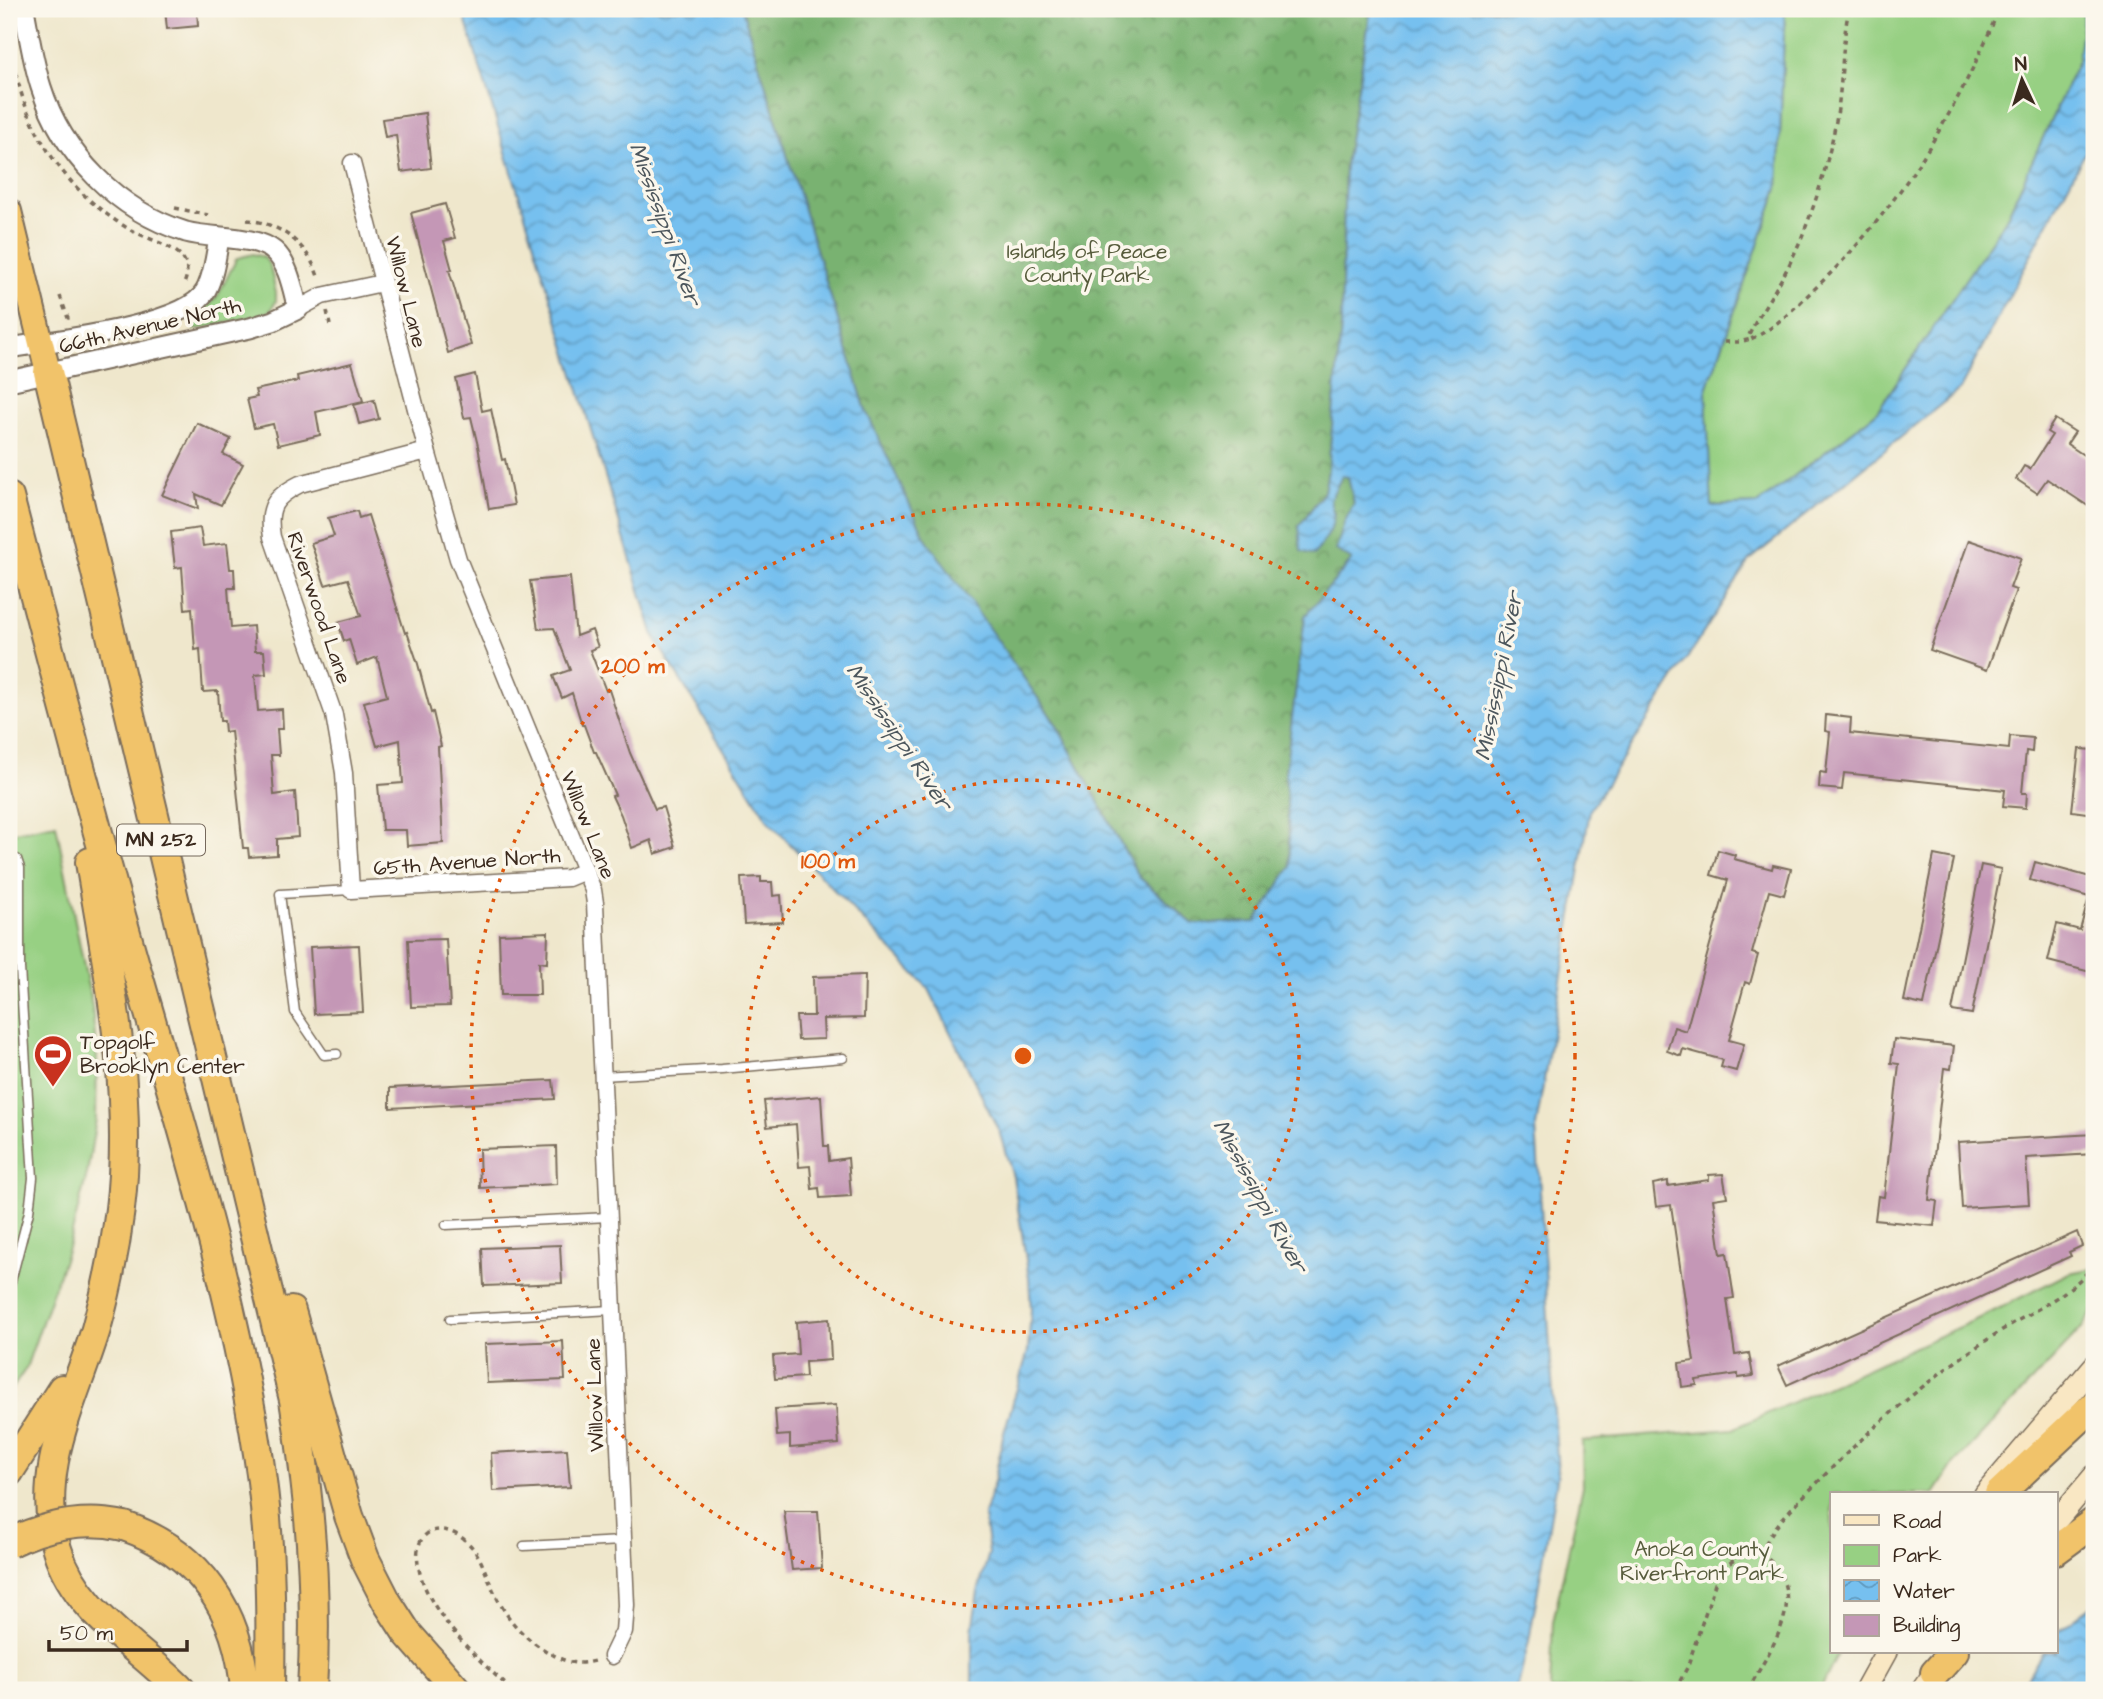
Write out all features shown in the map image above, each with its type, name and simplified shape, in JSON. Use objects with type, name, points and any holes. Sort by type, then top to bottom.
[{"type":"highway","name":"MN 252","points":[[9,211],[201,1006]]},
{"type":"highway","points":[[9,497],[122,921],[183,1134],[239,1354],[253,1426],[265,1516],[271,1594],[270,1690]]},
{"type":"highway","points":[[57,677],[100,923],[121,1073],[124,1157],[120,1206],[97,1325],[54,1451],[50,1490],[53,1529],[60,1560],[80,1594],[106,1623],[181,1690]]},
{"type":"highway","points":[[201,1006],[288,1375],[302,1447],[313,1565],[312,1690]]},
{"type":"highway","points":[[201,1006],[358,1541],[396,1618],[419,1650],[457,1690]]},
{"type":"highway","points":[[9,1472],[61,1390],[89,1326],[112,1255]]},
{"type":"highway","points":[[2001,1492],[2094,1405]]},
{"type":"highway","points":[[9,1543],[40,1530],[71,1523],[98,1522],[124,1526],[167,1546],[196,1571],[219,1597],[235,1636],[245,1690]]},
{"type":"highway","points":[[2058,1549],[2094,1522]]},
{"type":"main road","points":[[1987,1492],[2094,1366]]},
{"type":"main road","points":[[2058,1519],[2094,1476]]},
{"type":"main road","points":[[1865,1690],[1885,1654]]},
{"type":"street","points":[[24,9],[41,88],[53,116],[81,160],[116,195],[167,225],[187,232],[257,243],[275,252],[286,269],[298,309]]},
{"type":"street","name":"Willow Lane","points":[[352,163],[426,451],[458,559],[585,871],[595,903],[626,1605],[624,1631],[612,1656]]},
{"type":"street","name":"66th Avenue North","points":[[9,348],[165,319],[192,307],[206,292],[219,238]]},
{"type":"street","name":"66th Avenue North","points":[[9,381],[250,328],[273,321],[323,296],[382,283]]},
{"type":"street","name":"Riverwood Lane","points":[[351,890],[341,744],[334,715],[272,537],[269,519],[274,502],[285,491],[300,484],[426,451]]},
{"type":"street","name":"65th Avenue North","points":[[351,890],[568,878],[585,871]]},
{"type":"lane","points":[[9,857],[17,859],[20,868],[21,982],[33,1178],[29,1212],[9,1289]]},
{"type":"lane","points":[[337,1054],[324,1055],[295,1012],[281,894],[351,890]]},
{"type":"lane","points":[[602,1076],[843,1058]]},
{"type":"lane","points":[[446,1225],[609,1217]]},
{"type":"lane","points":[[450,1318],[612,1310]]},
{"type":"lane","points":[[524,1546],[622,1541]]},
{"type":"path","points":[[1751,339],[1749,335],[1754,323],[1791,261],[1825,164],[1836,121],[1844,29],[1849,9]]},
{"type":"path","points":[[1724,342],[1740,342],[1767,332],[1820,284],[1862,240],[1902,189],[1946,120],[1999,9]]},
{"type":"path","points":[[159,244],[180,255],[186,265],[187,274],[180,290]]},
{"type":"path","points":[[60,296],[68,318],[78,317]]},
{"type":"path","points":[[9,419],[15,417]]},
{"type":"path","points":[[1761,1553],[1767,1539],[1785,1515],[1867,1435],[1955,1362],[2074,1285],[2094,1264]]},
{"type":"path","points":[[512,1690],[480,1660],[453,1629],[425,1586],[419,1570],[419,1544],[433,1529],[442,1528],[465,1539],[477,1553],[506,1617],[533,1643],[570,1664],[584,1664],[612,1656]]},
{"type":"path","points":[[1675,1690],[1686,1668],[1719,1572],[1739,1558],[1761,1553],[1783,1578],[1787,1587],[1787,1601],[1782,1624],[1748,1690]]},
{"type":"green space","name":"Islands of Peace County Park","points":[[742,9],[1371,9],[1345,165],[1341,327],[1328,471],[1324,492],[1299,526],[1334,516],[1330,500],[1342,475],[1348,477],[1354,503],[1344,523],[1352,560],[1305,616],[1285,773],[1291,867],[1255,922],[1193,924],[1139,877],[1056,724],[925,538],[866,411]]},
{"type":"green space","points":[[1785,9],[2084,9],[2078,61],[2006,219],[1876,413],[1758,504],[1711,506],[1706,392],[1778,188]]},
{"type":"green space","points":[[253,254],[264,257],[270,266],[276,293],[272,309],[264,315],[194,330],[191,321],[218,295],[237,258]]},
{"type":"green space","name":"Topgolf Brooklyn Center","points":[[56,824],[92,1007],[97,1057],[96,1119],[87,1174],[68,1248],[26,1368],[9,1394],[9,833]]},
{"type":"green space","name":"Anoka County Riverfront Park","points":[[2094,1268],[2094,1310],[2081,1329],[1953,1465],[1935,1492],[1830,1492],[1830,1654],[1838,1654],[1820,1690],[1550,1690],[1553,1621],[1583,1486],[1582,1441],[1733,1429],[1988,1314],[2069,1273]]},
{"type":"water","name":"Mississippi River","points":[[462,9],[742,9],[866,411],[925,537],[1056,724],[1139,877],[1193,924],[1255,922],[1291,867],[1285,773],[1305,616],[1352,560],[1336,550],[1344,523],[1354,503],[1348,477],[1342,476],[1330,500],[1334,516],[1330,532],[1314,555],[1301,551],[1299,526],[1324,492],[1328,471],[1341,327],[1345,165],[1371,9],[1785,9],[1778,188],[1706,392],[1712,506],[1758,504],[1876,413],[2006,219],[2078,61],[2084,9],[2094,9],[2094,136],[1960,389],[1750,560],[1590,810],[1536,1127],[1558,1474],[1529,1641],[1517,1690],[972,1690],[972,1631],[978,1592],[989,1553],[984,1515],[1003,1436],[1028,1351],[1031,1309],[1029,1278],[1013,1177],[999,1131],[929,989],[769,822],[655,639]]},
{"type":"water","points":[[2094,1604],[2094,1690],[2014,1690],[2028,1676],[2042,1654],[2058,1654],[2058,1631]]},
{"type":"building","points":[[165,9],[197,9],[198,26],[167,29]]},
{"type":"building","points":[[425,113],[431,168],[401,172],[396,135],[385,137],[382,119]]},
{"type":"building","points":[[445,204],[455,238],[444,241],[452,270],[449,270],[471,345],[448,353],[411,213]]},
{"type":"building","points":[[352,363],[363,401],[316,412],[320,435],[278,445],[273,424],[254,428],[247,399],[257,397],[255,390],[298,381],[297,376]]},
{"type":"building","points":[[475,374],[482,411],[491,409],[514,505],[489,509],[471,417],[464,418],[456,379]]},
{"type":"building","points":[[374,400],[379,419],[359,424],[354,405]]},
{"type":"building","points":[[2055,419],[2075,432],[2067,444],[2094,462],[2094,510],[2047,479],[2037,493],[2016,479],[2024,466],[2030,469],[2052,435],[2047,432]]},
{"type":"building","points":[[197,423],[231,439],[223,454],[243,464],[221,505],[196,494],[198,509],[162,495]]},
{"type":"building","points":[[357,511],[359,518],[368,515],[405,633],[407,632],[418,664],[431,713],[433,712],[441,746],[438,747],[443,843],[407,846],[406,830],[382,830],[378,785],[403,783],[400,740],[377,746],[364,702],[387,696],[377,657],[357,665],[349,639],[344,641],[338,622],[361,616],[348,579],[325,585],[311,543],[334,536],[328,518]]},
{"type":"building","points":[[200,528],[203,546],[227,543],[230,569],[234,569],[235,588],[228,588],[231,628],[253,626],[255,651],[264,651],[266,674],[255,675],[258,711],[282,709],[283,729],[277,729],[279,755],[271,755],[274,795],[295,792],[298,837],[277,839],[277,855],[249,857],[248,848],[243,848],[231,731],[225,732],[224,721],[220,721],[218,691],[203,692],[200,649],[195,650],[192,608],[185,609],[182,567],[175,568],[171,532]]},
{"type":"building","points":[[1969,540],[2021,558],[2010,588],[2016,590],[1987,670],[1930,650]]},
{"type":"building","points":[[570,577],[576,636],[592,630],[598,647],[590,650],[606,691],[609,690],[630,753],[655,809],[663,807],[675,847],[655,854],[651,840],[632,848],[612,796],[615,795],[582,725],[572,693],[562,698],[553,676],[570,670],[554,628],[538,629],[530,581]]},
{"type":"building","points":[[1826,715],[1851,718],[1850,733],[2009,749],[2010,736],[2033,738],[2032,752],[2026,751],[2022,793],[2027,793],[2026,808],[2003,806],[2005,790],[1844,773],[1842,790],[1819,788],[1820,772],[1826,773],[1830,732],[1825,731]]},
{"type":"building","points":[[2079,749],[2094,750],[2094,814],[2072,811]]},
{"type":"building","points":[[1718,850],[1735,855],[1734,859],[1772,869],[1773,865],[1791,869],[1784,895],[1769,891],[1752,953],[1758,955],[1750,984],[1745,982],[1729,1040],[1744,1044],[1736,1071],[1721,1067],[1723,1060],[1683,1049],[1681,1056],[1667,1051],[1674,1027],[1686,1031],[1728,880],[1711,875]]},
{"type":"building","points":[[1934,855],[1954,859],[1924,1005],[1904,1001]]},
{"type":"building","points":[[2035,862],[2094,878],[2094,973],[2048,961],[2057,924],[2080,930],[2089,897],[2030,880]]},
{"type":"building","points":[[1981,865],[2001,869],[1972,1014],[1952,1011]]},
{"type":"building","points":[[761,877],[761,882],[772,882],[773,896],[781,895],[783,922],[744,924],[741,878]]},
{"type":"building","points":[[548,932],[547,963],[539,962],[540,995],[501,995],[499,934]]},
{"type":"building","points":[[446,939],[450,1006],[411,1007],[408,940]]},
{"type":"building","points":[[359,945],[363,1012],[314,1014],[310,947]]},
{"type":"building","points":[[865,975],[864,1018],[823,1019],[824,1039],[798,1040],[796,1016],[814,1016],[813,977]]},
{"type":"building","points":[[1894,1039],[1954,1046],[1951,1069],[1944,1068],[1929,1200],[1937,1201],[1934,1226],[1875,1220],[1878,1196],[1884,1197],[1899,1064],[1891,1063]]},
{"type":"building","points":[[553,1080],[555,1099],[390,1108],[390,1088]]},
{"type":"building","points":[[821,1096],[824,1146],[828,1146],[829,1161],[848,1158],[851,1196],[820,1198],[819,1188],[812,1189],[810,1166],[799,1167],[796,1124],[767,1127],[764,1101]]},
{"type":"building","points":[[2094,1134],[2094,1154],[2026,1158],[2029,1204],[1962,1208],[1958,1142]]},
{"type":"building","points":[[556,1146],[557,1184],[480,1188],[479,1149]]},
{"type":"building","points":[[1723,1174],[1727,1197],[1713,1199],[1721,1254],[1727,1253],[1734,1298],[1727,1299],[1735,1355],[1749,1353],[1753,1376],[1738,1378],[1738,1374],[1696,1380],[1697,1385],[1682,1387],[1679,1363],[1694,1361],[1671,1205],[1656,1207],[1653,1184],[1668,1181],[1668,1186],[1709,1180],[1709,1175]]},
{"type":"building","points":[[2077,1232],[2082,1246],[2069,1252],[2071,1256],[1787,1385],[1778,1366]]},
{"type":"building","points":[[560,1245],[562,1283],[484,1286],[482,1248]]},
{"type":"building","points":[[829,1319],[831,1360],[805,1362],[806,1377],[775,1379],[773,1356],[798,1354],[796,1322]]},
{"type":"building","points":[[563,1341],[565,1380],[487,1383],[485,1344]]},
{"type":"building","points":[[836,1405],[839,1444],[790,1448],[790,1435],[777,1436],[775,1409]]},
{"type":"building","points":[[567,1449],[570,1487],[493,1491],[491,1453]]},
{"type":"building","points":[[784,1511],[818,1511],[822,1568],[792,1570]]},
{"type":"place","name":"Topgolf Brooklyn Center","points":[[53,1088]]}]
